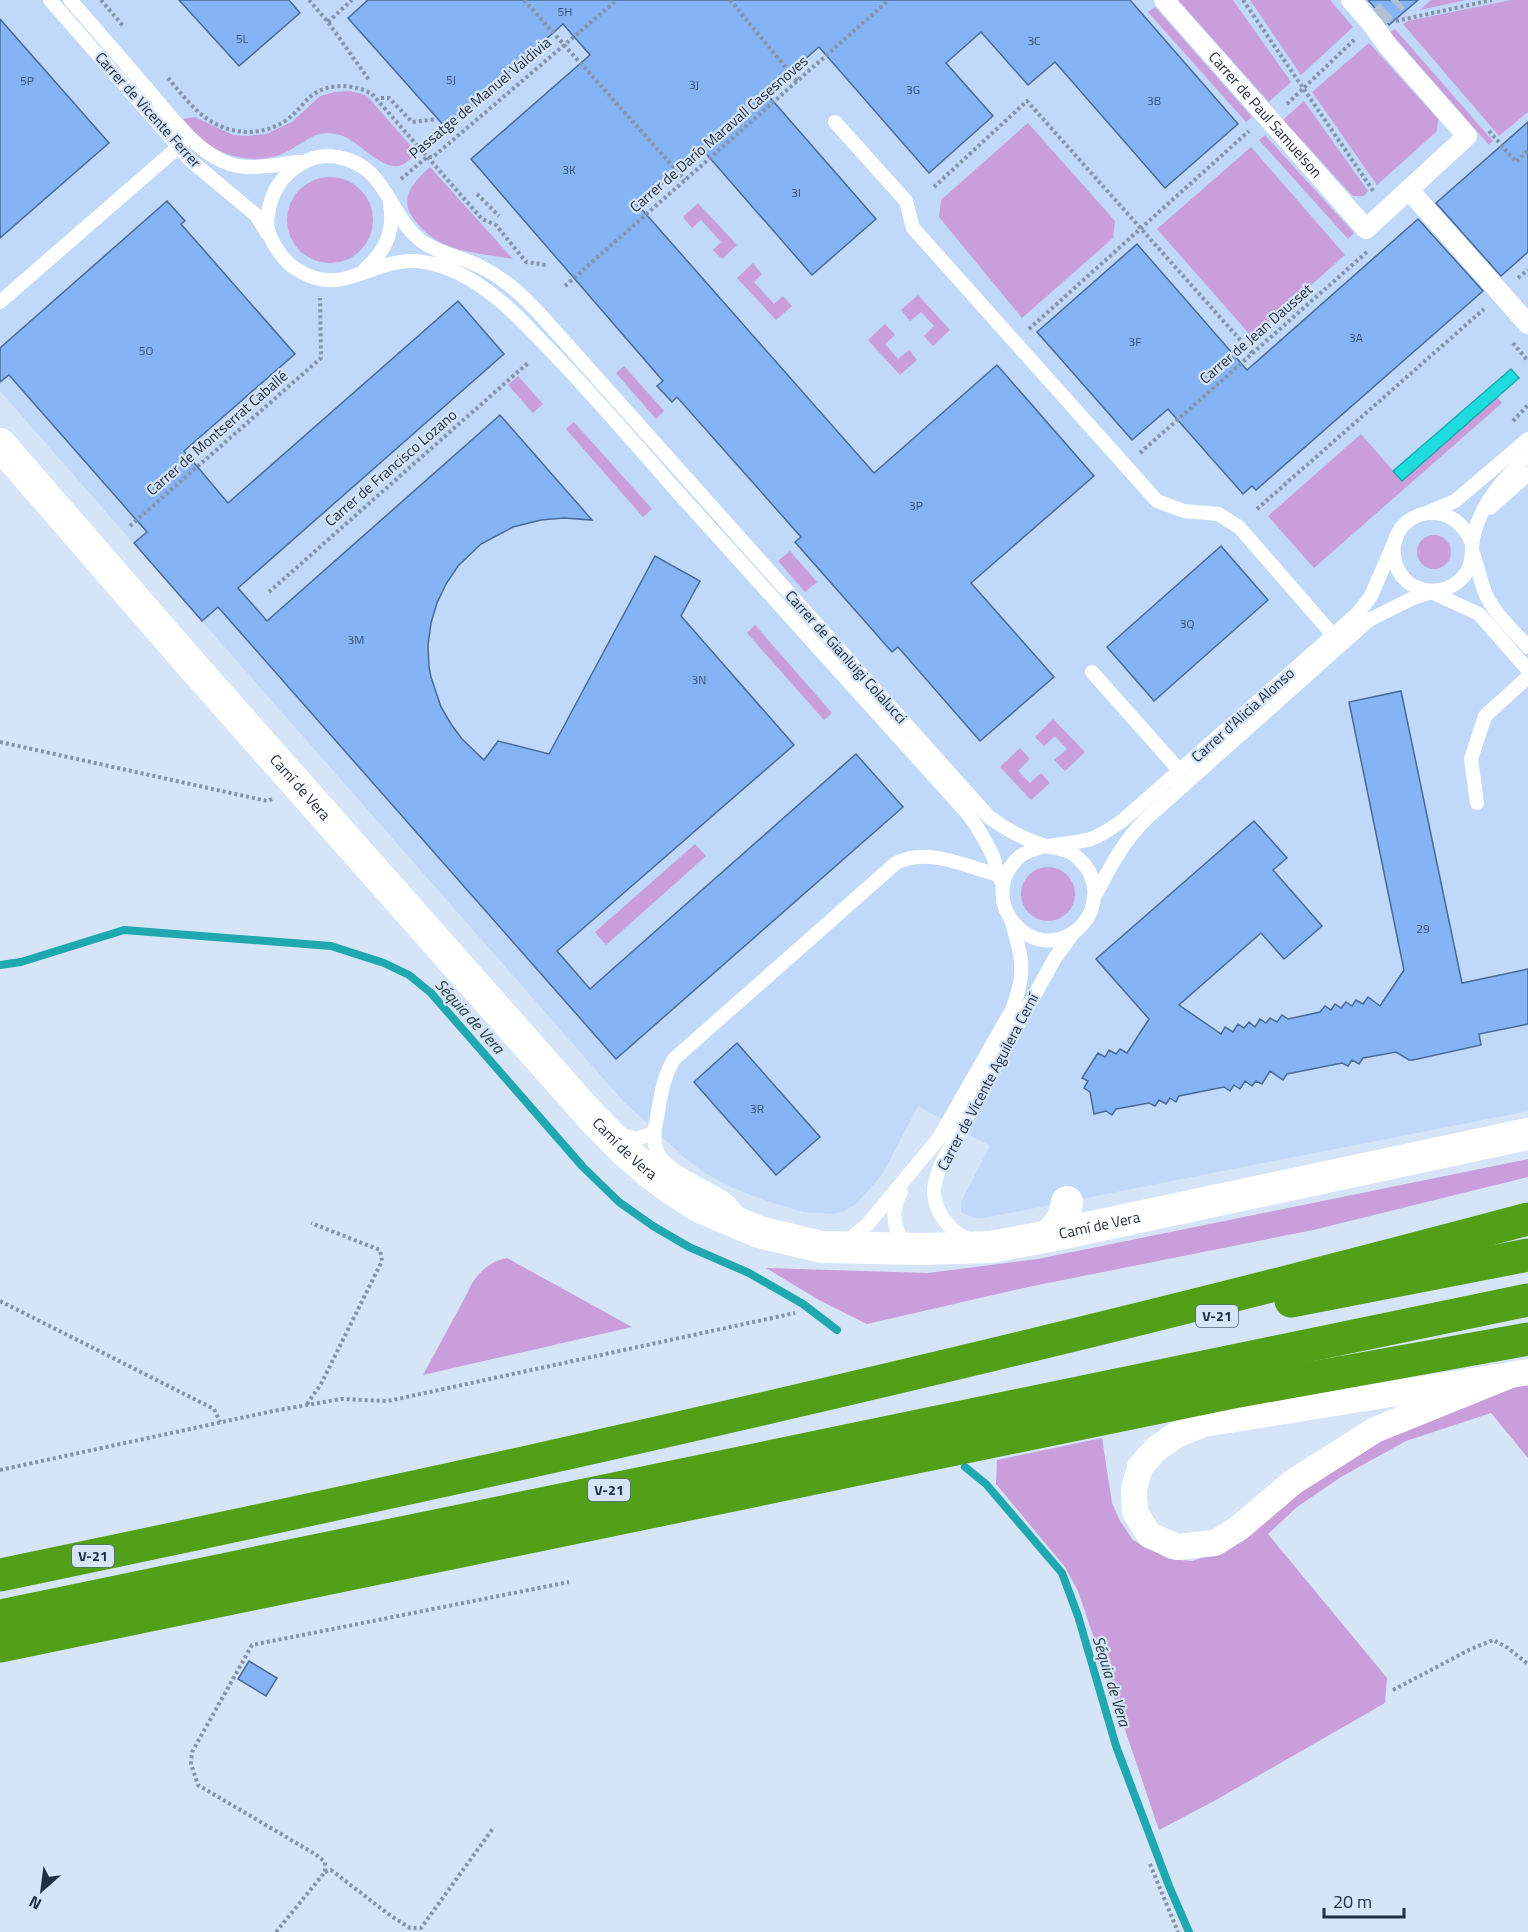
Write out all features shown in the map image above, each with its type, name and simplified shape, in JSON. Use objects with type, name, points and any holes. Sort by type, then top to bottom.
[{"type":"highway","points":[[906,1376],[1528,1219]]},
{"type":"highway","name":"V-21","points":[[0,1575],[335,1504],[906,1376],[1528,1255]]},
{"type":"highway","name":"V-21","points":[[0,1616],[1528,1300]]},
{"type":"highway","points":[[0,1646],[1228,1393],[1528,1339]]},
{"type":"street","name":"Carrer de Paul Samuelson","points":[[1164,0],[1366,229]]},
{"type":"street","points":[[1351,0],[1467,136],[1366,229]]},
{"type":"street","points":[[1408,190],[1528,324]]},
{"type":"street","name":"Camí de Vera","points":[[0,444],[300,788],[589,1114],[633,1159],[700,1207],[759,1232],[822,1247],[922,1250],[991,1246],[1050,1236],[1528,1134]]},
{"type":"street","points":[[1050,1236],[1064,1217],[1067,1202]]},
{"type":"street","points":[[1520,1374],[1375,1430],[1293,1482],[1239,1527],[1215,1543],[1177,1546],[1149,1536],[1135,1512],[1134,1489],[1140,1467],[1156,1449],[1176,1435],[1204,1424],[1520,1374]]},
{"type":"lane","name":"Carrer de Vicente Ferrer","points":[[50,0],[179,146],[206,174],[256,215],[273,243]]},
{"type":"lane","name":"Carrer de Vicente Ferrer","points":[[70,0],[201,148],[216,159],[248,167],[304,161]]},
{"type":"lane","points":[[835,122],[906,201],[913,228],[1157,501],[1185,511],[1218,514],[1239,528],[1333,635]]},
{"type":"lane","points":[[0,302],[190,136]]},
{"type":"lane","points":[[361,272],[377,259],[387,241],[392,221],[386,192],[375,177],[360,165],[342,158],[324,155],[304,161],[288,172],[276,186],[269,203],[266,221],[273,243],[284,260],[301,273],[320,280],[341,279],[389,263],[412,261],[434,264],[481,285],[504,303],[581,382],[968,814],[981,830],[992,852],[1000,879],[1005,910],[1011,921],[1021,931],[1034,938],[1061,938],[1074,932],[1085,923],[1092,910],[1095,896],[1093,880],[1087,867],[1076,856],[1063,849],[1048,847],[1032,850],[1019,857],[1000,879]]},
{"type":"lane","name":"Carrer de Gianluigi Colalucci","points":[[386,192],[407,228],[419,240],[442,252],[482,267],[517,291],[989,817],[1024,838],[1048,847]]},
{"type":"lane","points":[[1528,439],[1455,501],[1414,517],[1404,525],[1396,536],[1394,547],[1394,557],[1402,577],[1420,589],[1431,591],[1443,590],[1455,585],[1470,565],[1478,520],[1497,486],[1528,456]]},
{"type":"lane","points":[[1478,520],[1528,474]]},
{"type":"lane","points":[[1426,513],[1450,516],[1467,532],[1484,589],[1490,601],[1528,647]]},
{"type":"lane","name":"Carrer d'Alicia Alonso","points":[[1048,847],[1081,842],[1105,833],[1122,821],[1333,635],[1366,604],[1377,584],[1396,536]]},
{"type":"lane","points":[[1431,591],[1479,614],[1528,670]]},
{"type":"lane","name":"Carrer d'Alicia Alonso","points":[[1095,896],[1121,848],[1133,831],[1147,818],[1369,620],[1413,597],[1431,591]]},
{"type":"lane","points":[[1092,672],[1180,771]]},
{"type":"lane","points":[[1477,803],[1471,759],[1485,716],[1528,677]]},
{"type":"lane","points":[[974,869],[982,870],[987,867],[990,864],[992,852]]},
{"type":"lane","points":[[759,1232],[723,1198],[689,1178],[658,1155],[655,1129],[667,1070],[674,1059],[896,863],[908,857],[933,856],[1000,879]]},
{"type":"lane","name":"Carrer de Vicente Aguilera Cerní","points":[[822,1247],[849,1240],[867,1225],[949,1123],[1012,1010],[1019,992],[1022,971],[1020,951],[1011,921]]},
{"type":"lane","name":"Carrer de Vicente Aguilera Cerní","points":[[991,1246],[964,1238],[945,1222],[936,1208],[934,1187],[940,1164],[1050,968],[1074,932]]},
{"type":"lane","points":[[589,1114],[606,1128],[627,1137],[636,1139],[644,1137],[655,1129]]},
{"type":"lane","name":"Carrer de Vicente Aguilera Cerní","points":[[910,1174],[898,1198],[894,1215],[897,1229],[904,1242],[922,1250]]},
{"type":"path","points":[[100,0],[127,31]]},
{"type":"path","points":[[309,0],[328,22],[369,80]]},
{"type":"path","points":[[328,22],[352,0]]},
{"type":"path","points":[[524,0],[685,180]]},
{"type":"path","name":"Passatge de Manuel Valdivia","points":[[386,192],[427,157],[433,157],[617,0]]},
{"type":"path","points":[[730,0],[797,81]]},
{"type":"path","name":"Carrer de Darío Maravall Casesnoves","points":[[565,286],[889,0]]},
{"type":"path","points":[[1243,0],[1386,210]]},
{"type":"path","points":[[1015,342],[1304,88],[1372,24],[1492,0]]},
{"type":"path","points":[[165,75],[197,111],[234,132],[251,133],[277,125],[321,90],[348,85],[363,89],[372,94],[482,219],[496,225],[526,262],[546,265]]},
{"type":"path","points":[[381,98],[389,98],[412,122],[436,119]]},
{"type":"path","points":[[934,187],[1027,101],[1252,353]]},
{"type":"path","points":[[1516,162],[1528,151]]},
{"type":"path","points":[[477,194],[499,216]]},
{"type":"path","name":"Carrer de Jean Dausset","points":[[1137,455],[1378,243],[1366,229]]},
{"type":"path","name":"Carrer de Montserrat Caballé","points":[[130,526],[321,358],[320,280]]},
{"type":"path","points":[[1257,509],[1484,309]]},
{"type":"path","name":"Carrer de Francisco Lozano","points":[[269,592],[529,362]]},
{"type":"path","points":[[1513,421],[1528,405]]},
{"type":"path","points":[[0,742],[267,801],[300,788]]},
{"type":"path","points":[[306,1405],[321,1384],[382,1261],[380,1250],[311,1223]]},
{"type":"path","points":[[0,1301],[214,1409],[220,1422]]},
{"type":"path","points":[[0,1470],[306,1405],[341,1399],[388,1401],[795,1313]]},
{"type":"path","points":[[325,1872],[325,1862],[315,1854],[198,1785],[194,1774],[191,1764],[192,1752],[252,1645],[569,1581]]},
{"type":"path","points":[[1393,1690],[1493,1640],[1508,1648],[1528,1664]]},
{"type":"path","points":[[276,1932],[325,1872],[331,1870],[391,1917],[410,1928],[421,1928],[494,1827]]},
{"type":"path","points":[[1150,1864],[1178,1932]]},
{"type":"shaded area","points":[[0,0],[1528,0],[1528,1111],[984,1218],[974,1218],[961,1212],[961,1202],[990,1146],[918,1106],[882,1175],[856,1204],[844,1211],[834,1214],[804,1212],[731,1187],[703,1172],[624,1102],[0,391]]},
{"type":"shaded area","points":[[1178,0],[1233,0],[1291,82],[1269,102]]},
{"type":"shaded area","points":[[1250,0],[1330,0],[1353,27],[1301,75]]},
{"type":"shaded area","points":[[1431,0],[1466,0],[1420,10]]},
{"type":"shaded area","points":[[1511,0],[1528,0],[1528,112],[1499,136],[1403,24],[1408,21]]},
{"type":"shaded area","points":[[1155,7],[1252,117],[1246,122],[1148,12]]},
{"type":"shaded area","points":[[1395,29],[1493,141],[1489,145],[1390,32]]},
{"type":"shaded area","points":[[1369,43],[1438,119],[1437,131],[1377,185],[1312,92]]},
{"type":"shaded area","points":[[348,91],[367,96],[417,153],[402,165],[388,165],[343,136],[325,133],[318,134],[274,157],[241,158],[210,146],[183,119],[195,117],[233,135],[266,134],[292,122],[320,96]]},
{"type":"shaded area","points":[[1304,101],[1368,191],[1364,196],[1353,196],[1283,120]]},
{"type":"shaded area","points":[[1028,123],[1115,221],[1113,238],[1022,318],[939,217],[941,200]]},
{"type":"shaded area","points":[[1265,135],[1354,233],[1348,239],[1259,140]]},
{"type":"shaded area","points":[[1251,147],[1345,255],[1252,337],[1157,229]]},
{"type":"shaded area","points":[[430,167],[513,259],[445,245],[423,230],[413,218],[407,203],[410,190]]},
{"type":"shaded area","points":[[330,177],[347,180],[361,189],[370,203],[373,220],[370,237],[361,251],[347,260],[330,263],[313,260],[299,251],[290,237],[287,220],[290,203],[299,189],[313,180]]},
{"type":"shaded area","points":[[698,203],[737,245],[722,259],[713,250],[721,242],[701,220],[692,228],[683,217]]},
{"type":"shaded area","points":[[753,263],[762,274],[754,282],[774,304],[783,296],[792,306],[776,320],[737,278]]},
{"type":"shaded area","points":[[918,295],[950,330],[933,346],[924,336],[934,326],[921,312],[910,321],[901,310]]},
{"type":"shaded area","points":[[885,324],[895,335],[885,344],[898,359],[909,350],[917,360],[900,375],[868,340]]},
{"type":"shaded area","points":[[624,366],[664,411],[656,419],[616,373]]},
{"type":"shaded area","points":[[1511,369],[1519,378],[1402,481],[1393,471]]},
{"type":"shaded area","points":[[518,376],[543,404],[533,413],[508,385]]},
{"type":"shaded area","points":[[1497,397],[1502,403],[1314,568],[1268,516],[1361,434],[1402,481]]},
{"type":"shaded area","points":[[574,422],[652,509],[643,517],[566,429]]},
{"type":"shaded area","points":[[1434,535],[1446,540],[1451,552],[1446,564],[1434,569],[1422,564],[1417,552],[1422,540]]},
{"type":"shaded area","points":[[790,551],[817,582],[805,592],[778,561]]},
{"type":"shaded area","points":[[755,625],[832,713],[824,720],[747,633]]},
{"type":"shaded area","points":[[1053,719],[1085,752],[1065,771],[1054,760],[1067,749],[1055,736],[1044,746],[1035,737]]},
{"type":"shaded area","points":[[1020,748],[1030,759],[1018,771],[1030,783],[1041,773],[1050,783],[1031,800],[1000,767]]},
{"type":"shaded area","points":[[695,844],[706,856],[606,945],[595,932]]},
{"type":"shaded area","points":[[1048,867],[1058,869],[1067,875],[1073,884],[1075,894],[1073,904],[1067,913],[1058,919],[1048,921],[1038,919],[1029,913],[1023,904],[1021,894],[1023,884],[1029,875],[1038,869]]},
{"type":"shaded area","points":[[1528,1159],[1528,1177],[1313,1230],[1028,1287],[867,1324],[819,1300],[766,1268],[928,1273],[1038,1259]]},
{"type":"shaded area","points":[[507,1258],[632,1327],[423,1375],[474,1280],[494,1262]]},
{"type":"shaded area","points":[[1528,1385],[1528,1458],[1491,1413],[1406,1441],[1341,1477],[1297,1507],[1268,1534],[1387,1678],[1385,1703],[1159,1830],[1078,1591],[1065,1567],[996,1484],[997,1460],[1102,1438],[1112,1503],[1120,1521],[1133,1540],[1169,1559],[1192,1561],[1219,1552],[1329,1471],[1388,1437],[1439,1415],[1516,1387]]},
{"type":"building","points":[[179,0],[289,0],[300,13],[239,66]]},
{"type":"building","points":[[368,0],[1130,0],[1238,124],[1165,188],[1055,62],[1028,85],[981,32],[946,63],[993,116],[929,173],[819,47],[766,93],[876,219],[812,275],[702,149],[638,205],[874,473],[997,365],[1094,476],[971,583],[1054,677],[980,741],[898,647],[892,652],[795,542],[801,537],[677,397],[672,402],[657,386],[663,381],[471,159],[590,55],[563,24],[446,128],[348,18]]},
{"type":"building","points":[[1368,0],[1418,0],[1389,25]]},
{"type":"building","points":[[0,19],[109,143],[0,238]]},
{"type":"building","points":[[1528,122],[1528,252],[1501,276],[1436,203]]},
{"type":"building","points":[[167,201],[185,221],[181,224],[295,354],[184,451],[228,503],[458,301],[504,354],[238,588],[267,621],[500,415],[592,520],[564,518],[541,520],[513,527],[481,544],[458,566],[446,584],[431,623],[428,645],[429,667],[441,707],[462,739],[484,760],[498,741],[549,754],[655,556],[700,581],[681,616],[794,745],[557,951],[590,989],[856,754],[903,807],[616,1059],[218,607],[202,621],[134,543],[147,532],[9,375],[0,382],[0,348]]},
{"type":"building","points":[[1418,219],[1483,291],[1256,490],[1252,486],[1243,494],[1168,409],[1132,440],[1037,332],[1137,244],[1247,370]]},
{"type":"building","points":[[1221,546],[1268,600],[1154,701],[1107,647]]},
{"type":"building","points":[[1401,691],[1462,983],[1528,969],[1528,1024],[1479,1034],[1481,1045],[1413,1060],[1396,1052],[1363,1058],[1359,1064],[1352,1060],[1348,1066],[1342,1063],[1287,1074],[1283,1080],[1270,1071],[1262,1084],[1256,1081],[1252,1086],[1245,1081],[1240,1089],[1234,1085],[1230,1091],[1224,1087],[1179,1096],[1176,1102],[1170,1098],[1166,1104],[1159,1100],[1155,1106],[1149,1103],[1116,1109],[1112,1115],[1106,1111],[1094,1114],[1090,1092],[1084,1088],[1088,1081],[1082,1078],[1098,1053],[1105,1057],[1109,1050],[1116,1054],[1120,1049],[1127,1053],[1149,1019],[1096,959],[1254,821],[1287,858],[1273,870],[1322,926],[1284,959],[1261,933],[1179,1005],[1221,1034],[1225,1027],[1233,1032],[1238,1024],[1244,1028],[1249,1022],[1255,1027],[1260,1019],[1266,1023],[1270,1018],[1277,1022],[1282,1015],[1288,1019],[1320,1012],[1325,1006],[1331,1010],[1335,1004],[1341,1008],[1346,1002],[1352,1006],[1356,1000],[1363,1004],[1368,997],[1380,1006],[1404,970],[1349,702]]},
{"type":"building","points":[[737,1043],[820,1137],[776,1175],[694,1082]]},
{"type":"building","points":[[249,1661],[277,1678],[266,1696],[238,1679]]},
{"type":"waterway","name":"Séquia de Vera","points":[[0,965],[21,962],[124,930],[331,946],[384,963],[409,975],[431,993],[583,1167],[619,1202],[653,1226],[689,1247],[749,1273],[803,1304],[837,1330]]},
{"type":"waterway","name":"Séquia de Vera","points":[[965,1467],[986,1484],[1062,1573],[1078,1616],[1116,1746],[1169,1886],[1189,1932]]},
{"type":"tunnel","points":[[1372,24],[1398,0]]}]
